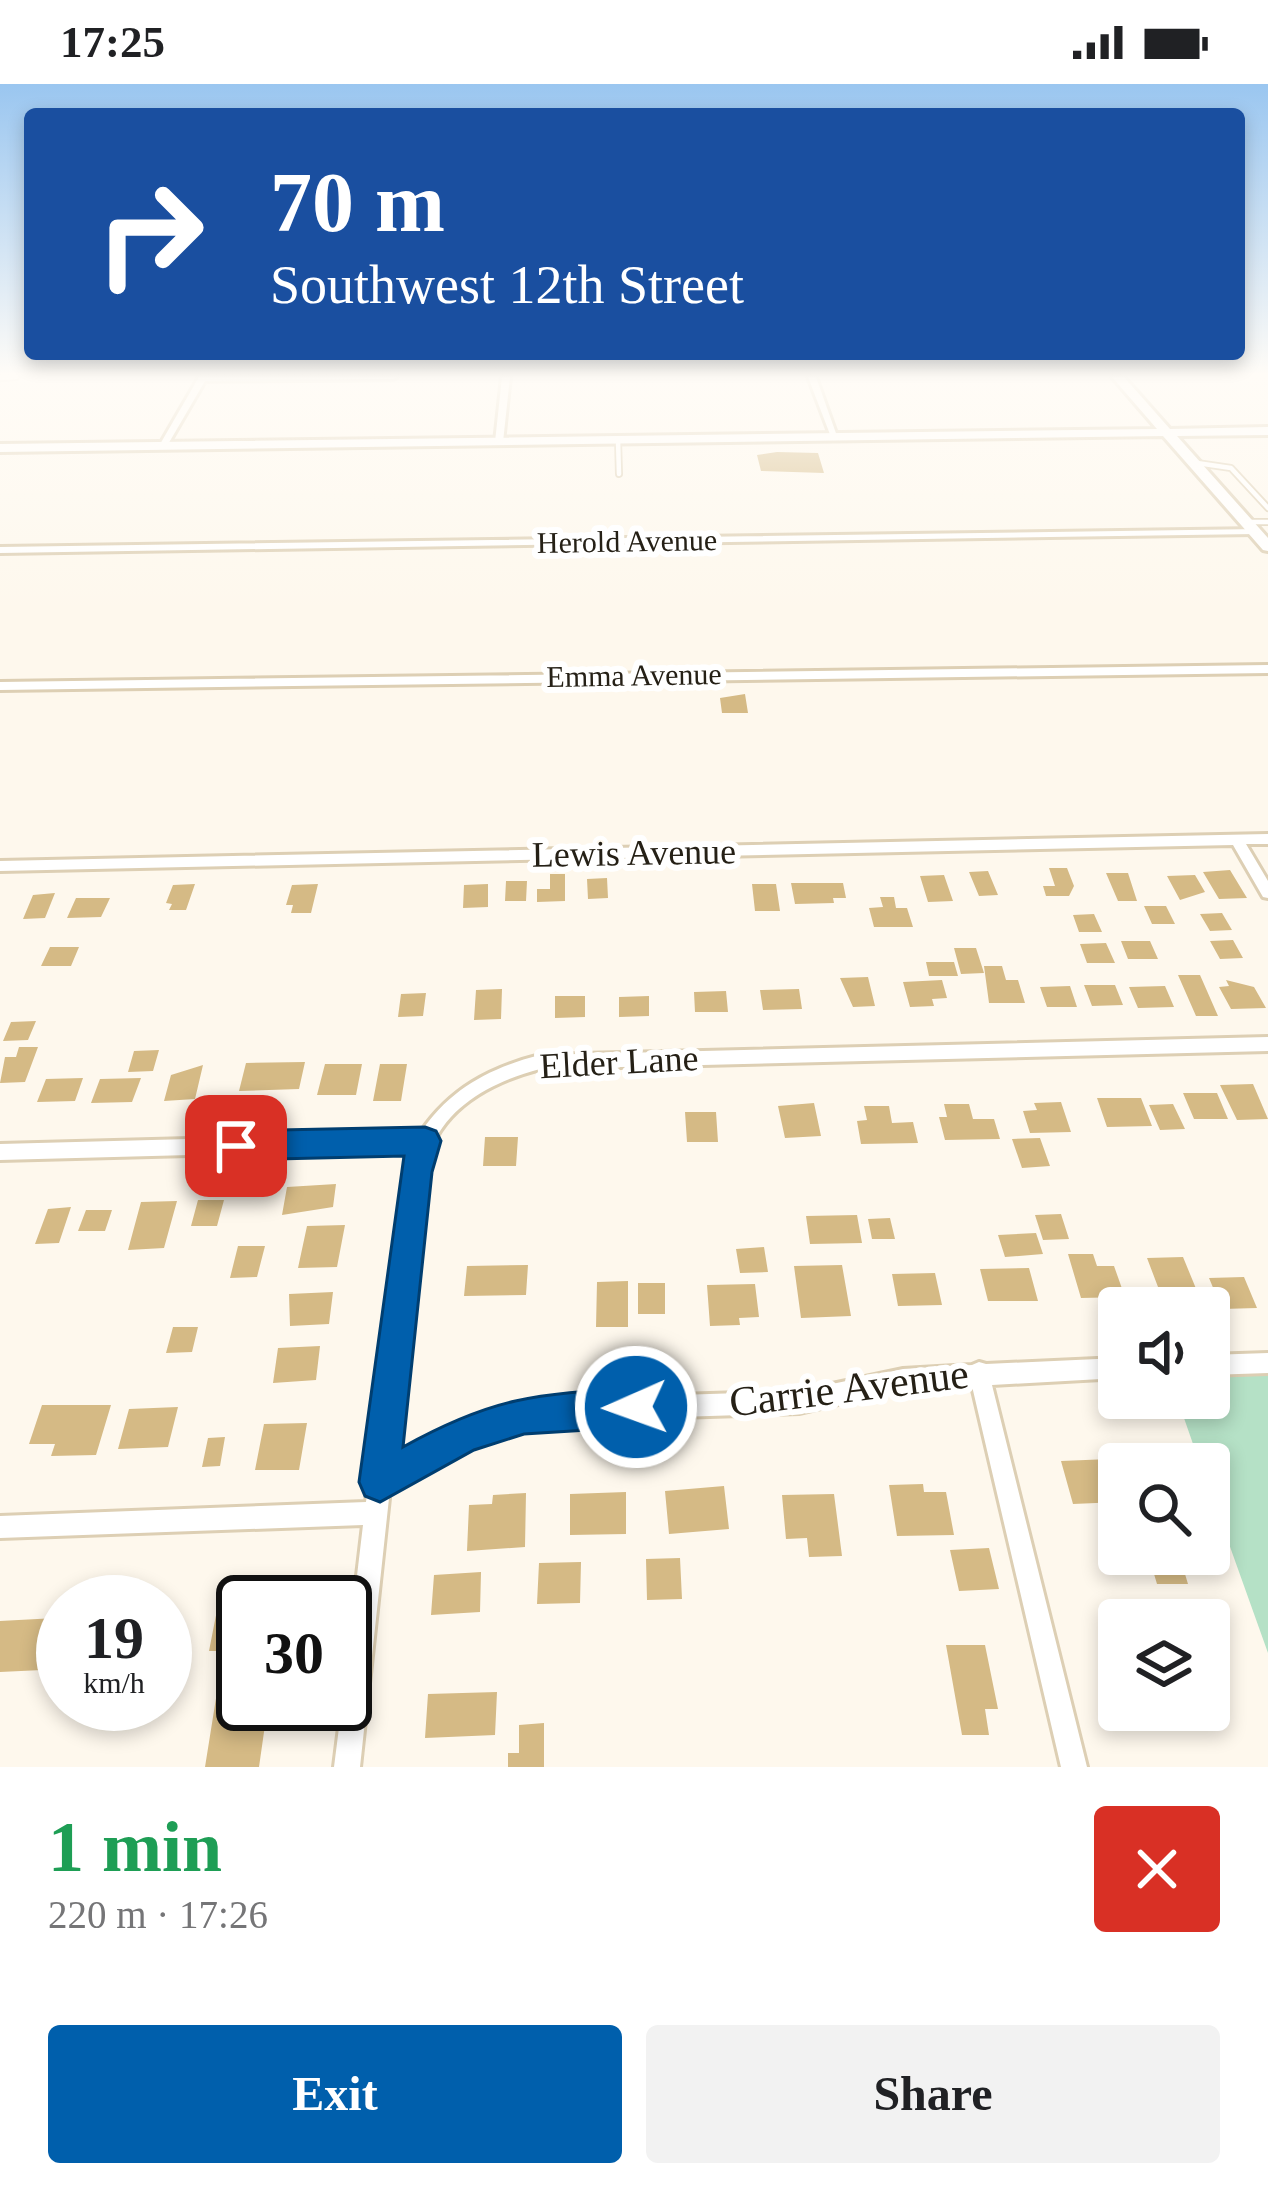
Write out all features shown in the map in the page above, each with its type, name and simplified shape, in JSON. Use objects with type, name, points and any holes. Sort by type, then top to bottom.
[{"type":"main road","points":[[1190,456],[1268,547]]},
{"type":"street","name":"Herold Avenue","points":[[0,550],[1251,526]]},
{"type":"street","name":"Emma Avenue","points":[[0,686],[1268,669]]},
{"type":"street","name":"Lewis Avenue","points":[[0,866],[1268,839]]},
{"type":"street","points":[[1237,840],[1268,892]]},
{"type":"street","name":"Elder Lane","points":[[425,1141],[441,1115],[469,1088],[503,1071],[540,1062],[1268,1044]]},
{"type":"street","points":[[0,1152],[425,1141],[415,1172],[347,1767]]},
{"type":"street","points":[[1230,1364],[1268,1363]]},
{"type":"street","name":"Carrie Avenue","points":[[380,1482],[465,1434],[524,1414],[799,1402],[903,1379],[1098,1369]]},
{"type":"street","points":[[979,1372],[1074,1767]]},
{"type":"street","points":[[0,1527],[376,1513]]},
{"type":"lane","points":[[619,456],[620,474]]},
{"type":"lane","points":[[1197,463],[1231,468],[1268,508]]},
{"type":"lane","points":[[1251,526],[1268,522]]},
{"type":"green space","points":[[1268,1363],[1268,1653],[1230,1547],[1230,1443],[1193,1443],[1184,1419],[1230,1419],[1230,1364]]},
{"type":"building","points":[[757,456],[819,456],[824,473],[761,471]]},
{"type":"building","points":[[745,694],[748,713],[722,713],[720,698]]},
{"type":"building","points":[[1049,868],[1067,868],[1074,886],[1069,896],[1046,896],[1043,886],[1055,886]]},
{"type":"building","points":[[1230,870],[1247,898],[1219,899],[1203,872]]},
{"type":"building","points":[[988,871],[998,895],[979,896],[969,872]]},
{"type":"building","points":[[1106,873],[1128,873],[1137,901],[1118,901]]},
{"type":"building","points":[[550,874],[565,874],[565,901],[537,902],[537,889],[550,889]]},
{"type":"building","points":[[944,875],[953,901],[928,902],[920,876]]},
{"type":"building","points":[[1195,875],[1205,892],[1180,900],[1167,876]]},
{"type":"building","points":[[607,878],[608,898],[588,899],[587,879]]},
{"type":"building","points":[[506,881],[527,881],[526,901],[505,901]]},
{"type":"building","points":[[791,883],[843,883],[846,898],[795,904]]},
{"type":"building","points":[[195,884],[186,910],[169,910],[172,904],[166,903],[173,885]]},
{"type":"building","points":[[318,884],[311,913],[291,913],[293,905],[286,905],[292,885]]},
{"type":"building","points":[[488,884],[488,907],[463,908],[464,885]]},
{"type":"building","points":[[752,884],[776,884],[780,911],[755,911]]},
{"type":"building","points":[[55,893],[45,918],[23,919],[33,895]]},
{"type":"building","points":[[880,897],[894,897],[896,908],[907,908],[913,927],[874,927],[869,908],[883,907]]},
{"type":"building","points":[[76,898],[110,898],[101,917],[67,918]]},
{"type":"building","points":[[1144,906],[1166,906],[1175,924],[1152,924]]},
{"type":"building","points":[[1222,913],[1232,930],[1210,931],[1200,914]]},
{"type":"building","points":[[1094,914],[1102,932],[1079,932],[1073,915]]},
{"type":"building","points":[[1233,940],[1243,958],[1220,959],[1210,941]]},
{"type":"building","points":[[1121,941],[1150,941],[1158,959],[1128,959]]},
{"type":"building","points":[[1106,943],[1115,963],[1087,963],[1080,944]]},
{"type":"building","points":[[50,947],[79,947],[71,966],[41,966]]},
{"type":"building","points":[[954,948],[976,948],[984,973],[961,974]]},
{"type":"building","points":[[926,962],[954,962],[958,976],[929,976]]},
{"type":"building","points":[[984,966],[1002,966],[1006,980],[1018,980],[1025,1003],[989,1003]]},
{"type":"building","points":[[1178,975],[1200,975],[1218,1016],[1196,1016]]},
{"type":"building","points":[[868,977],[875,1006],[853,1007],[840,978]]},
{"type":"building","points":[[942,980],[947,998],[932,999],[934,1006],[910,1007],[903,982]]},
{"type":"building","points":[[1226,980],[1254,987],[1266,1008],[1231,1009],[1219,987],[1229,986]]},
{"type":"building","points":[[1084,985],[1115,985],[1123,1005],[1092,1006]]},
{"type":"building","points":[[1070,986],[1077,1007],[1047,1007],[1040,987]]},
{"type":"building","points":[[1165,986],[1174,1007],[1138,1008],[1129,987]]},
{"type":"building","points":[[502,989],[501,1019],[474,1020],[476,990]]},
{"type":"building","points":[[799,989],[802,1009],[763,1010],[760,990]]},
{"type":"building","points":[[726,991],[728,1012],[695,1012],[694,992]]},
{"type":"building","points":[[426,993],[423,1016],[398,1017],[401,994]]},
{"type":"building","points":[[555,996],[585,996],[585,1017],[555,1018]]},
{"type":"building","points":[[649,996],[649,1016],[619,1017],[619,997]]},
{"type":"building","points":[[36,1021],[28,1040],[3,1041],[11,1022]]},
{"type":"building","points":[[19,1047],[38,1047],[25,1082],[0,1083],[5,1057],[16,1057]]},
{"type":"building","points":[[159,1050],[153,1071],[128,1072],[134,1051]]},
{"type":"building","points":[[305,1062],[299,1089],[239,1091],[246,1063]]},
{"type":"building","points":[[325,1064],[362,1064],[356,1095],[317,1095]]},
{"type":"building","points":[[380,1064],[407,1064],[401,1101],[373,1101]]},
{"type":"building","points":[[203,1065],[195,1099],[164,1101],[171,1075]]},
{"type":"building","points":[[83,1078],[75,1101],[37,1102],[46,1079]]},
{"type":"building","points":[[141,1078],[132,1102],[91,1103],[100,1079]]},
{"type":"building","points":[[1253,1084],[1268,1119],[1237,1120],[1220,1085]]},
{"type":"building","points":[[1183,1093],[1217,1093],[1228,1119],[1194,1119]]},
{"type":"building","points":[[1097,1098],[1141,1098],[1152,1126],[1107,1127]]},
{"type":"building","points":[[1061,1102],[1071,1132],[1030,1133],[1023,1111],[1037,1110],[1034,1103]]},
{"type":"building","points":[[814,1103],[821,1136],[785,1138],[778,1106]]},
{"type":"building","points":[[944,1104],[969,1104],[973,1119],[994,1119],[1000,1139],[945,1140],[939,1117],[947,1117]]},
{"type":"building","points":[[1173,1104],[1185,1129],[1160,1130],[1149,1105]]},
{"type":"building","points":[[864,1106],[889,1106],[892,1123],[913,1122],[918,1143],[861,1144],[857,1121],[867,1120]]},
{"type":"building","points":[[685,1112],[716,1112],[718,1142],[687,1142]]},
{"type":"building","points":[[485,1137],[518,1137],[516,1166],[483,1166]]},
{"type":"building","points":[[1040,1138],[1050,1166],[1022,1168],[1012,1139]]},
{"type":"building","points":[[336,1184],[333,1207],[282,1215],[287,1187]]},
{"type":"building","points":[[198,1200],[224,1200],[217,1226],[191,1226]]},
{"type":"building","points":[[177,1201],[164,1248],[128,1250],[141,1202]]},
{"type":"building","points":[[71,1207],[59,1243],[35,1244],[48,1209]]},
{"type":"building","points":[[86,1210],[112,1210],[105,1231],[78,1231]]},
{"type":"building","points":[[1061,1214],[1069,1239],[1043,1240],[1035,1215]]},
{"type":"building","points":[[857,1215],[862,1243],[810,1244],[806,1216]]},
{"type":"building","points":[[890,1218],[895,1239],[872,1239],[868,1219]]},
{"type":"building","points":[[345,1225],[337,1267],[298,1268],[307,1226]]},
{"type":"building","points":[[1036,1233],[1043,1254],[1005,1257],[998,1235]]},
{"type":"building","points":[[238,1246],[265,1246],[257,1277],[230,1278]]},
{"type":"building","points":[[764,1247],[768,1272],[740,1273],[736,1249]]},
{"type":"building","points":[[1068,1254],[1093,1254],[1097,1266],[1114,1266],[1121,1287],[1098,1287],[1098,1298],[1081,1298]]},
{"type":"building","points":[[1183,1257],[1195,1287],[1158,1287],[1147,1258]]},
{"type":"building","points":[[528,1265],[526,1295],[464,1296],[467,1266]]},
{"type":"building","points":[[842,1265],[851,1316],[801,1318],[794,1266]]},
{"type":"building","points":[[1029,1268],[1038,1301],[988,1301],[980,1269]]},
{"type":"building","points":[[935,1273],[942,1305],[898,1306],[892,1274]]},
{"type":"building","points":[[1244,1277],[1257,1308],[1230,1309],[1230,1287],[1213,1287],[1209,1278]]},
{"type":"building","points":[[628,1281],[628,1327],[596,1327],[597,1282]]},
{"type":"building","points":[[638,1283],[665,1283],[665,1314],[638,1314]]},
{"type":"building","points":[[755,1284],[759,1317],[739,1318],[740,1325],[710,1326],[707,1285]]},
{"type":"building","points":[[333,1292],[329,1324],[290,1326],[289,1294]]},
{"type":"building","points":[[173,1327],[198,1327],[192,1352],[166,1353]]},
{"type":"building","points":[[320,1346],[316,1380],[273,1383],[278,1348]]},
{"type":"building","points":[[42,1405],[111,1405],[96,1455],[51,1456],[55,1444],[29,1444]]},
{"type":"building","points":[[178,1407],[168,1447],[118,1449],[129,1409]]},
{"type":"building","points":[[307,1423],[299,1470],[255,1470],[264,1424]]},
{"type":"building","points":[[225,1437],[220,1466],[202,1467],[208,1438]]},
{"type":"building","points":[[1098,1459],[1098,1503],[1073,1504],[1061,1461]]},
{"type":"building","points":[[923,1484],[924,1492],[946,1492],[954,1535],[897,1536],[889,1485]]},
{"type":"building","points":[[724,1486],[729,1529],[669,1534],[665,1491]]},
{"type":"building","points":[[626,1492],[626,1534],[570,1535],[570,1494]]},
{"type":"building","points":[[526,1493],[525,1547],[467,1551],[469,1505],[492,1504],[493,1495]]},
{"type":"building","points":[[834,1494],[842,1556],[809,1557],[807,1538],[786,1539],[782,1495]]},
{"type":"building","points":[[989,1548],[999,1589],[959,1591],[950,1550]]},
{"type":"building","points":[[680,1558],[682,1599],[647,1600],[646,1559]]},
{"type":"building","points":[[581,1562],[580,1603],[537,1604],[539,1563]]},
{"type":"building","points":[[481,1572],[480,1612],[431,1615],[434,1575]]},
{"type":"building","points":[[1154,1575],[1185,1575],[1188,1584],[1157,1584]]},
{"type":"building","points":[[216,1615],[216,1651],[209,1651]]},
{"type":"building","points":[[36,1619],[36,1670],[0,1672],[0,1621]]},
{"type":"building","points":[[946,1645],[985,1645],[998,1709],[985,1709],[989,1735],[962,1735]]},
{"type":"building","points":[[497,1692],[495,1735],[425,1738],[428,1694]]},
{"type":"building","points":[[216,1698],[216,1731],[264,1731],[259,1767],[205,1767]]},
{"type":"building","points":[[544,1723],[544,1767],[508,1767],[508,1753],[519,1753],[519,1725]]},
{"type":"route","points":[[236,1146],[425,1141],[415,1172],[380,1482],[465,1434],[524,1414],[636,1407]]}]
